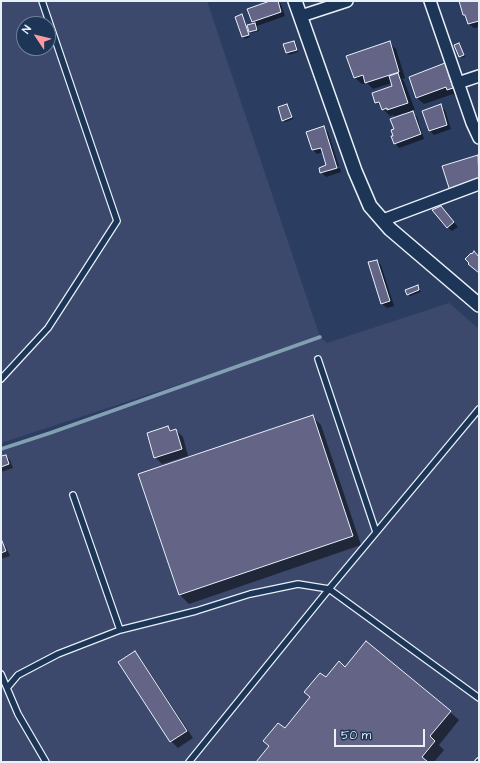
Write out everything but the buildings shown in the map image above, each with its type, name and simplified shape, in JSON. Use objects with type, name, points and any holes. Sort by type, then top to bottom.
[{"type":"street","points":[[295,1],[370,206],[390,229],[479,305]]},
{"type":"street","points":[[301,16],[347,1]]},
{"type":"street","points":[[430,1],[472,123],[479,138]]},
{"type":"street","points":[[458,83],[479,76]]},
{"type":"street","points":[[383,220],[479,184]]},
{"type":"lane","points":[[1,379],[48,328],[117,221],[42,1]]},
{"type":"lane","points":[[318,359],[376,532]]},
{"type":"lane","points":[[189,762],[328,589],[479,409]]},
{"type":"lane","points":[[73,495],[120,630]]},
{"type":"lane","points":[[7,688],[18,675],[58,654],[120,630],[196,611],[250,594],[298,584],[328,589],[479,698]]},
{"type":"lane","points":[[1,674],[18,714],[46,762]]},
{"type":"shaded area","points":[[1,1],[207,1],[320,337],[327,343],[449,303],[479,329],[479,762],[1,762],[1,449],[290,348],[1,443]]},
{"type":"waterway","points":[[1,449],[320,337]]}]
